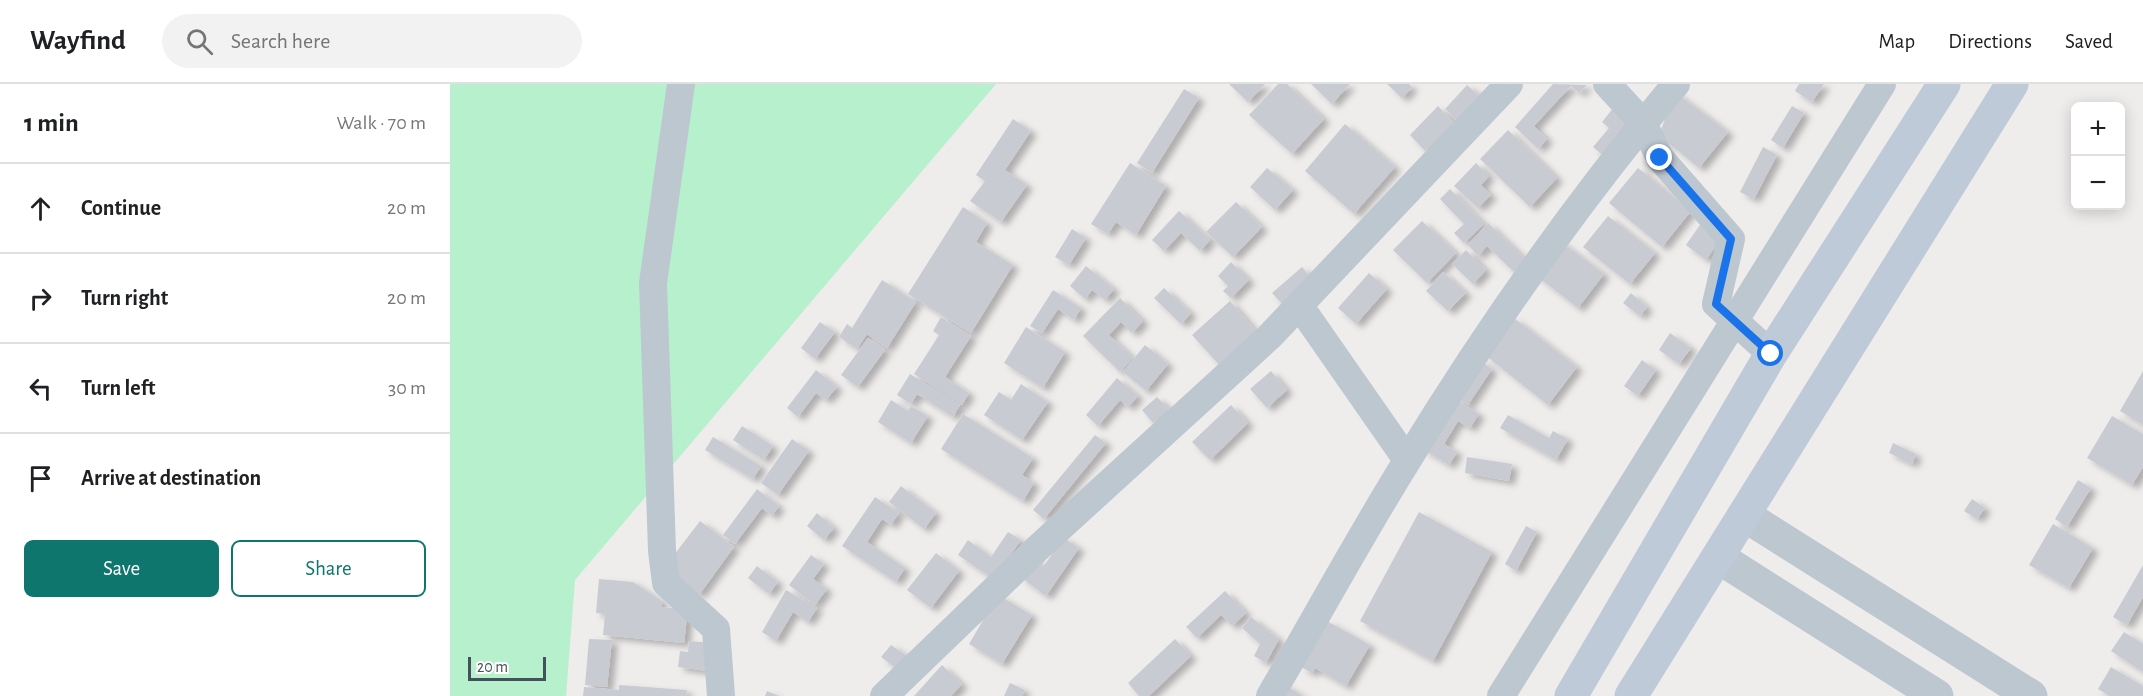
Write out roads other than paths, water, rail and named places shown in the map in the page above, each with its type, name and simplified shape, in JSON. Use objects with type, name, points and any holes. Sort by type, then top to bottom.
[{"type":"main road","points":[[1570,696],[1771,354],[1944,84]]},
{"type":"main road","points":[[1631,696],[2012,84]]},
{"type":"street","points":[[681,84],[653,283],[662,551],[666,583],[716,629],[721,696]]},
{"type":"street","points":[[884,696],[1040,546],[1269,337],[1509,84]]},
{"type":"street","points":[[1607,84],[1643,123],[1660,158],[1731,239],[1716,304],[1771,354]]},
{"type":"street","points":[[1270,696],[1407,460],[1530,275],[1643,123],[1676,84]]},
{"type":"street","points":[[1501,696],[1882,84]]},
{"type":"street","points":[[1299,305],[1407,460]]},
{"type":"street","points":[[1744,515],[2031,696]]},
{"type":"street","points":[[1718,557],[1937,696]]}]
